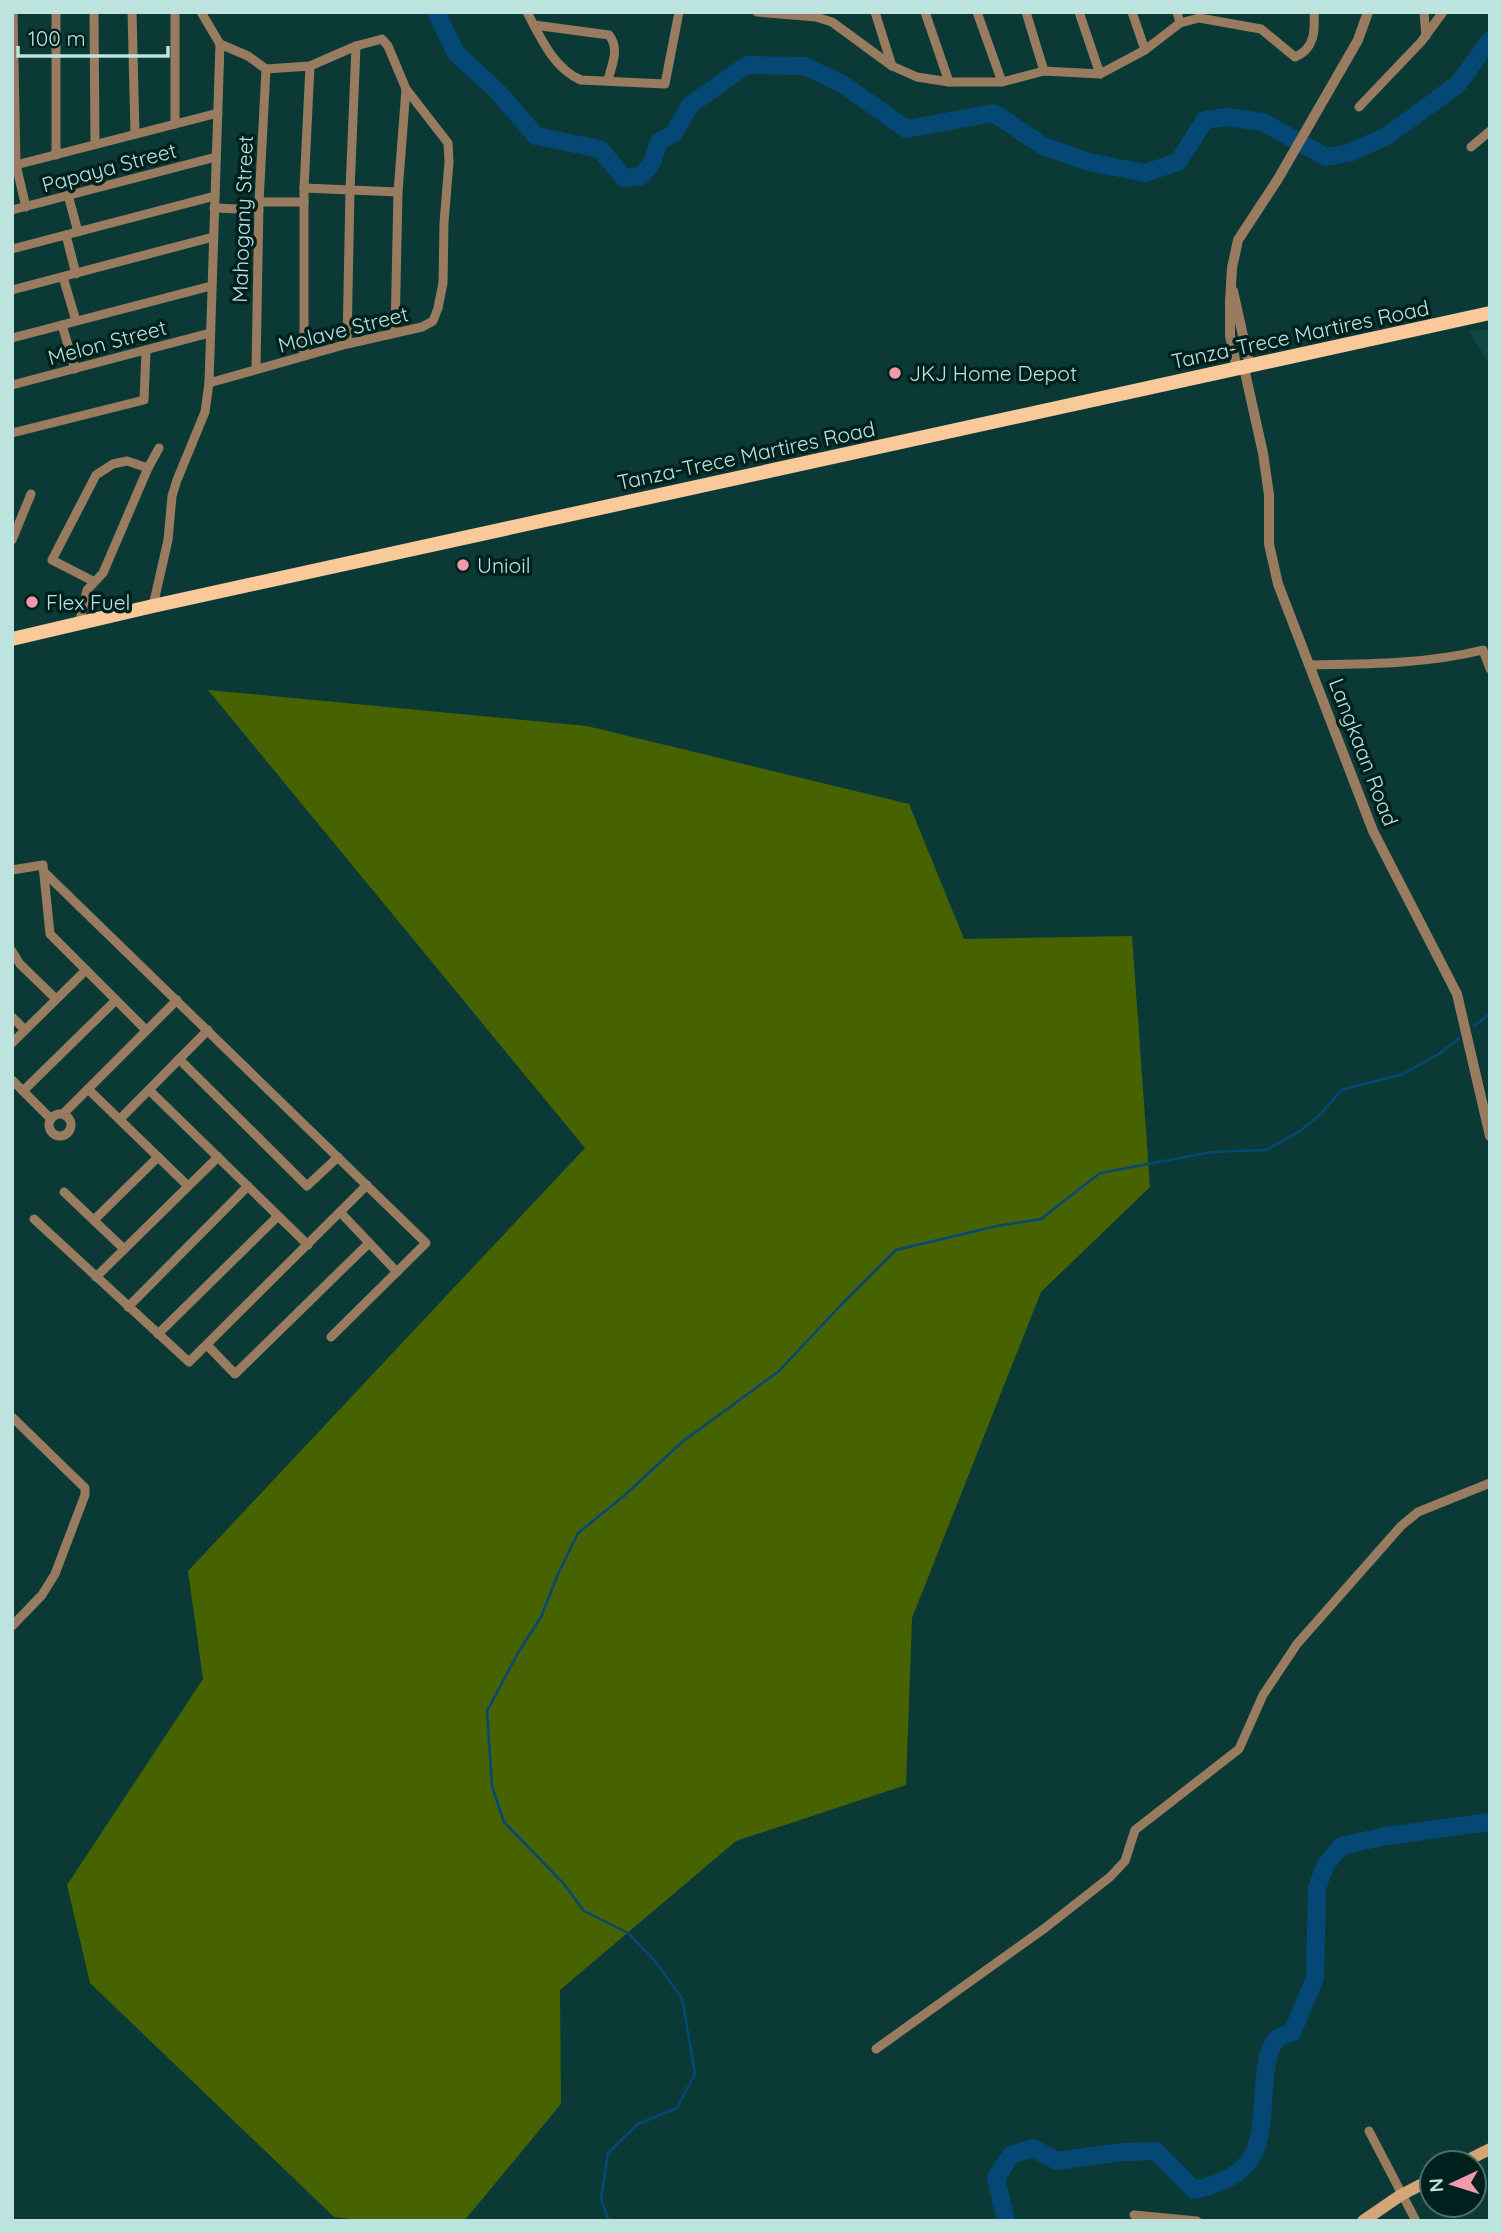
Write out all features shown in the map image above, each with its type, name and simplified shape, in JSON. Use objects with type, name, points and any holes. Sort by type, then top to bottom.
[{"type":"main road","name":"Tanza-Trece Martires Road","points":[[12,639],[1490,313]]},
{"type":"main road","points":[[1363,2221],[1418,2186]]},
{"type":"street","points":[[13,12],[14,166],[26,207]]},
{"type":"street","points":[[56,12],[56,155]]},
{"type":"street","points":[[94,12],[95,144]]},
{"type":"street","points":[[124,12],[133,12],[135,134]]},
{"type":"street","points":[[175,12],[175,124]]},
{"type":"street","points":[[153,606],[168,540],[172,496],[205,412],[209,383],[220,44],[201,12]]},
{"type":"street","points":[[527,12],[557,64],[568,75],[581,80],[665,84],[679,12]]},
{"type":"street","points":[[757,12],[816,17],[832,22],[892,66],[916,77],[949,82],[1002,82],[1044,71],[1100,74],[1145,50],[1180,23],[1199,18],[1261,29],[1295,57],[1301,55],[1315,36],[1314,12]]},
{"type":"street","points":[[875,12],[892,66]]},
{"type":"street","points":[[925,12],[949,82]]},
{"type":"street","points":[[977,12],[1002,82]]},
{"type":"street","points":[[1026,12],[1044,71]]},
{"type":"street","points":[[1079,12],[1100,74]]},
{"type":"street","points":[[1132,12],[1145,50]]},
{"type":"street","points":[[1177,12],[1180,23]]},
{"type":"street","points":[[1243,368],[1233,349],[1230,325],[1232,268],[1238,240],[1278,179],[1358,40],[1368,12]]},
{"type":"street","points":[[1424,12],[1426,36]]},
{"type":"street","points":[[1359,107],[1426,36],[1443,12]]},
{"type":"street","points":[[534,25],[609,35],[615,50],[608,80]]},
{"type":"street","points":[[220,44],[248,56],[265,69],[310,66],[356,46],[382,39],[388,46],[406,89],[398,192],[395,333]]},
{"type":"street","points":[[347,344],[356,46]]},
{"type":"street","points":[[304,356],[304,188],[310,66]]},
{"type":"street","name":"Mahogany Street","points":[[256,369],[265,69]]},
{"type":"street","name":"Molave Street","points":[[209,383],[347,344],[428,325],[436,314],[443,282],[448,143],[406,89]]},
{"type":"street","points":[[14,166],[218,113]]},
{"type":"street","points":[[1471,147],[1490,131]]},
{"type":"street","name":"Papaya Street","points":[[12,210],[216,157]]},
{"type":"street","points":[[304,188],[398,192]]},
{"type":"street","points":[[68,195],[78,232]]},
{"type":"street","points":[[12,249],[215,196]]},
{"type":"street","points":[[214,208],[304,202]]},
{"type":"street","points":[[66,235],[76,274]]},
{"type":"street","points":[[12,290],[213,237]]},
{"type":"street","points":[[63,277],[76,321]]},
{"type":"street","points":[[12,338],[211,286]]},
{"type":"street","points":[[1232,289],[1246,345],[1243,368]]},
{"type":"street","points":[[62,325],[75,369]]},
{"type":"street","name":"Melon Street","points":[[12,385],[210,333]]},
{"type":"street","points":[[1233,349],[1246,345]]},
{"type":"street","points":[[12,433],[144,400],[146,351]]},
{"type":"street","name":"Langkaan Road","points":[[1243,368],[1263,453],[1269,495],[1269,544],[1278,584],[1373,831],[1457,994],[1490,1136]]},
{"type":"street","points":[[79,624],[86,590],[103,573],[159,447]]},
{"type":"street","points":[[93,581],[52,559],[96,475],[113,464],[127,461],[148,468]]},
{"type":"street","points":[[12,540],[31,494]]},
{"type":"street","points":[[1309,665],[1386,664],[1456,657],[1483,650],[1490,670]]},
{"type":"street","points":[[12,870],[43,865],[50,934],[146,1030]]},
{"type":"street","points":[[44,872],[426,1243],[331,1337]]},
{"type":"street","points":[[12,951],[20,964],[56,999]]},
{"type":"street","points":[[12,1043],[86,970]]},
{"type":"street","points":[[23,1091],[116,1000]]},
{"type":"street","points":[[63,1114],[69,1118],[71,1124],[67,1134],[53,1133],[51,1119],[63,1114],[177,1000]]},
{"type":"street","points":[[12,1017],[25,1030]]},
{"type":"street","points":[[120,1119],[208,1030]]},
{"type":"street","points":[[179,1059],[307,1186],[338,1157]]},
{"type":"street","points":[[12,1080],[51,1119]]},
{"type":"street","points":[[88,1088],[188,1186]]},
{"type":"street","points":[[149,1090],[308,1245]]},
{"type":"street","points":[[93,1220],[158,1157]]},
{"type":"street","points":[[96,1277],[218,1157]]},
{"type":"street","points":[[34,1219],[189,1362],[367,1185]]},
{"type":"street","points":[[128,1307],[248,1186]]},
{"type":"street","points":[[64,1192],[124,1249]]},
{"type":"street","points":[[340,1212],[397,1272]]},
{"type":"street","points":[[158,1334],[278,1216]]},
{"type":"street","points":[[207,1345],[235,1374],[369,1242]]},
{"type":"street","points":[[12,1417],[85,1488],[85,1495],[55,1574],[42,1595],[12,1626]]},
{"type":"street","points":[[876,2049],[1045,1928],[1110,1877],[1125,1861],[1135,1830],[1240,1749],[1263,1695],[1297,1644],[1394,1533],[1418,1512],[1490,1483]]},
{"type":"street","points":[[1369,2131],[1416,2221]]},
{"type":"street","points":[[1133,2215],[1197,2221]]},
{"type":"shaded area","points":[[1490,329],[1490,365],[1469,331]]},
{"type":"green space","points":[[208,690],[587,726],[909,804],[964,939],[1132,936],[1150,1187],[1041,1292],[912,1618],[906,1785],[736,1841],[560,1990],[561,2104],[464,2221],[367,2221],[334,2217],[90,1983],[67,1885],[203,1679],[188,1571],[585,1148]]},
{"type":"waterway","points":[[436,12],[456,53],[498,92],[536,136],[600,149],[624,178],[641,176],[652,163],[659,142],[674,133],[690,105],[747,65],[805,66],[844,85],[906,129],[994,113],[1043,146],[1089,162],[1145,173],[1178,162],[1205,120],[1226,117],[1263,122],[1326,157],[1349,153],[1387,136],[1458,84],[1490,40]]},
{"type":"waterway","points":[[1474,1026],[1490,1014]]},
{"type":"waterway","points":[[609,2221],[601,2199],[608,2153],[638,2124],[677,2108],[695,2074],[682,1998],[654,1960],[628,1933],[584,1911],[563,1883],[504,1822],[492,1786],[487,1711],[541,1617],[578,1533],[624,1496],[682,1442],[779,1371],[896,1250],[997,1226],[1041,1219],[1100,1173],[1212,1152],[1266,1150],[1300,1131],[1321,1114],[1341,1090],[1403,1074],[1439,1054],[1459,1038]]},
{"type":"waterway","points":[[1006,2221],[996,2178],[1011,2155],[1033,2148],[1057,2161],[1123,2152],[1156,2151],[1194,2190],[1219,2183],[1237,2173],[1249,2161],[1256,2147],[1270,2050],[1278,2038],[1292,2033],[1315,1978],[1317,1888],[1325,1866],[1341,1846],[1386,1836],[1490,1822]]},
{"type":"place","name":"JKJ Home Depot","points":[[895,373]]},
{"type":"place","name":"Unioil","points":[[463,565]]},
{"type":"place","name":"Flex Fuel","points":[[32,602]]}]
